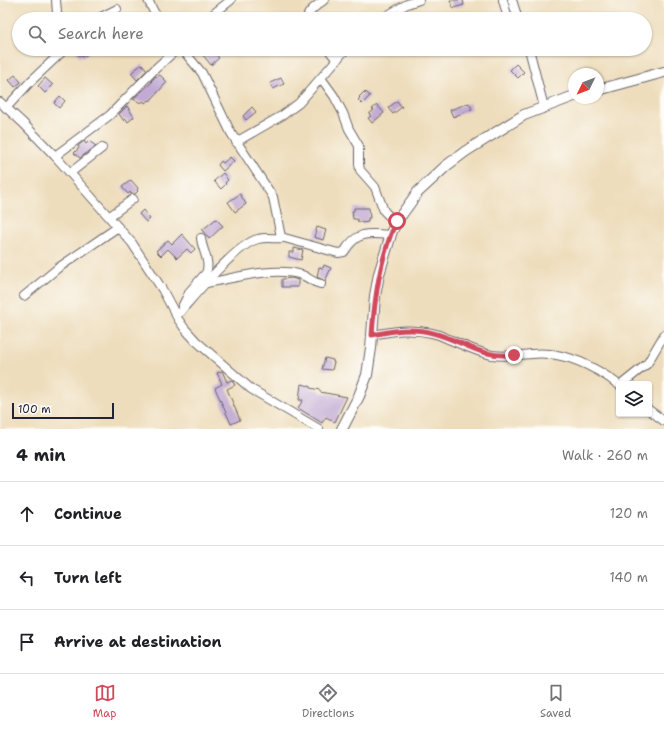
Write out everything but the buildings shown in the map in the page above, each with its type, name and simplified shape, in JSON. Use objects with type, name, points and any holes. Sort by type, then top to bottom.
[{"type":"street","points":[[56,0],[57,12]]},
{"type":"street","points":[[148,0],[154,12]]},
{"type":"street","points":[[216,12],[231,0]]},
{"type":"street","points":[[310,12],[324,0]]},
{"type":"street","points":[[393,12],[407,4],[419,0]]},
{"type":"street","points":[[503,0],[506,12]]},
{"type":"street","points":[[512,0],[516,12]]},
{"type":"street","points":[[111,12],[117,9]]},
{"type":"street","points":[[6,108],[31,81],[58,56]]},
{"type":"street","points":[[55,156],[110,115],[169,56]]},
{"type":"street","points":[[188,56],[202,73],[236,142],[273,197],[280,236],[283,238]]},
{"type":"street","points":[[334,56],[337,60]]},
{"type":"street","points":[[236,142],[289,111],[299,103],[340,56]]},
{"type":"street","points":[[531,56],[544,107]]},
{"type":"street","points":[[604,88],[664,72]]},
{"type":"street","points":[[321,78],[334,96],[349,129],[359,146],[360,170],[375,188],[384,211],[397,221]]},
{"type":"street","points":[[342,429],[360,396],[367,375],[375,296],[379,274],[397,221],[418,192],[446,166],[524,116],[568,98]]},
{"type":"street","points":[[0,102],[55,156],[110,216],[143,258],[196,342],[252,389],[320,429]]},
{"type":"street","points":[[70,173],[102,148]]},
{"type":"street","points":[[110,216],[133,199]]},
{"type":"street","points":[[24,296],[58,268],[118,227]]},
{"type":"street","points":[[179,316],[207,283],[236,253],[258,239],[283,238],[338,254],[344,252],[352,240],[361,235],[391,235]]},
{"type":"street","points":[[179,316],[186,296],[208,270],[208,264],[201,238]]},
{"type":"street","points":[[207,283],[265,273],[283,272],[302,276],[313,283],[321,284]]},
{"type":"street","points":[[372,335],[394,330],[408,330],[433,333],[475,350],[502,356],[552,354],[571,358],[592,367],[616,383]]},
{"type":"street","points":[[626,381],[647,364],[664,335]]},
{"type":"street","points":[[652,412],[664,421]]},
{"type":"route","points":[[397,221],[392,231],[379,274],[375,296],[372,335],[394,330],[433,333],[475,350],[502,356],[514,355]]}]
